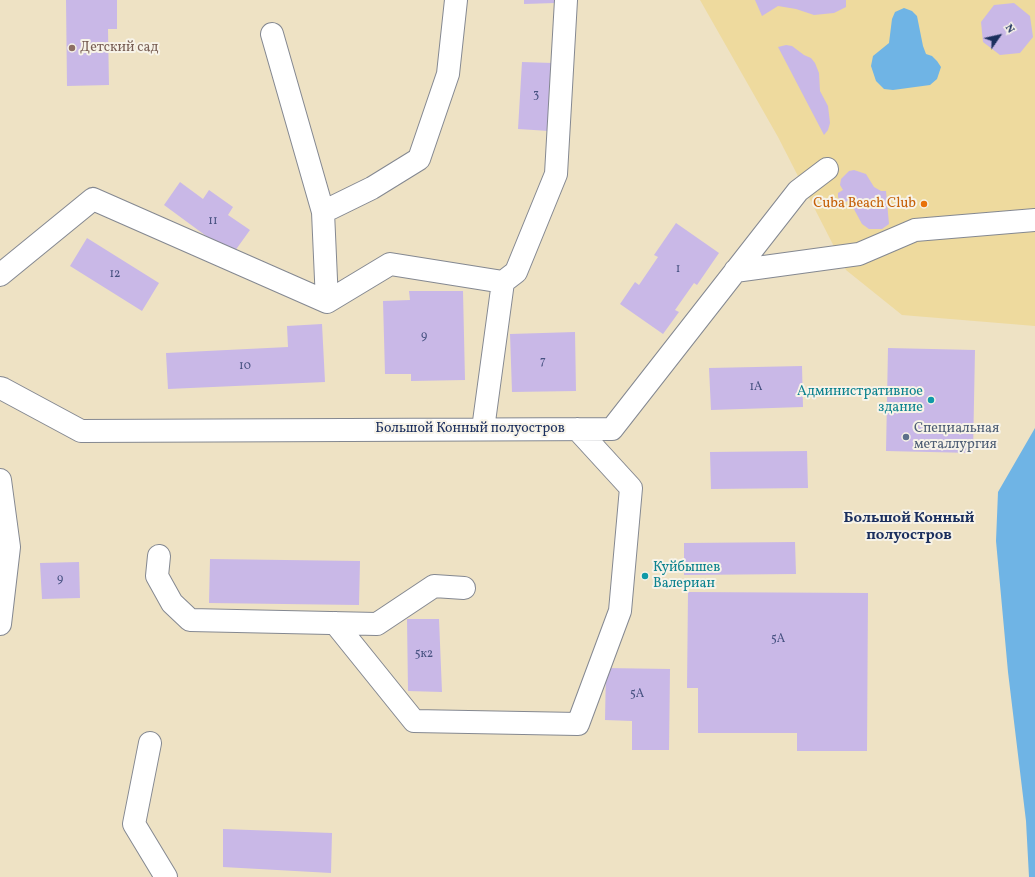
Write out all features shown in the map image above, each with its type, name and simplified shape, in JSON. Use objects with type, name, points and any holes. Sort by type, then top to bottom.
[{"type":"street","points":[[323,212],[372,188],[419,159],[448,74],[456,0]]},
{"type":"street","points":[[483,429],[503,282],[516,272],[556,174],[566,0]]},
{"type":"street","points":[[272,34],[323,212],[327,302]]},
{"type":"street","name":"Большой Конный полуостров","points":[[0,388],[81,431],[612,429],[798,191],[828,169]]},
{"type":"street","points":[[0,275],[93,199],[327,302]]},
{"type":"street","points":[[735,271],[859,254],[915,230],[1035,220]]},
{"type":"street","points":[[327,302],[390,264],[503,282]]},
{"type":"street","points":[[335,623],[414,721],[578,724],[620,611],[631,488],[577,429]]},
{"type":"street","points":[[0,480],[9,547],[0,624]]},
{"type":"street","points":[[159,556],[157,576],[172,603],[190,620],[377,624],[434,586],[464,588]]},
{"type":"street","points":[[150,743],[134,824],[166,877]]},
{"type":"sand","name":"Cuba Beach Club","points":[[700,0],[1035,0],[1035,326],[902,315],[846,270],[778,137]]},
{"type":"water","points":[[904,8],[912,11],[917,16],[926,54],[932,56],[941,67],[937,79],[930,85],[893,90],[884,89],[876,81],[871,66],[873,56],[889,43],[892,19],[895,12]]},
{"type":"water","points":[[1035,428],[1035,877],[1029,877],[1026,821],[1008,672],[996,541],[998,492]]},
{"type":"building","points":[[66,0],[117,0],[117,29],[108,29],[109,85],[67,86]]},
{"type":"building","points":[[524,0],[555,0],[555,3],[524,4]]},
{"type":"building","points":[[755,0],[846,0],[846,7],[834,13],[814,15],[796,9],[778,6],[762,16]]},
{"type":"building","points":[[1014,3],[1030,16],[1033,37],[1020,53],[1000,55],[983,42],[981,22],[994,5]]},
{"type":"building","points":[[786,45],[792,46],[804,55],[811,58],[815,63],[819,73],[820,91],[828,106],[830,123],[828,130],[824,135],[778,47]]},
{"type":"building","points":[[522,62],[553,63],[549,131],[518,129]]},
{"type":"building","points":[[854,170],[866,174],[874,187],[881,191],[886,191],[889,224],[882,229],[869,229],[862,224],[849,200],[844,203],[840,201],[838,197],[838,193],[843,190],[840,185],[841,179],[849,171]]},
{"type":"building","points":[[180,182],[203,199],[209,190],[233,207],[228,215],[250,230],[232,255],[164,205]]},
{"type":"building","points":[[676,223],[719,253],[697,285],[694,283],[675,310],[679,312],[663,334],[620,304],[635,282],[639,285],[658,257],[654,255]]},
{"type":"building","points":[[87,238],[159,283],[142,311],[70,266]]},
{"type":"building","points":[[409,291],[463,291],[465,380],[411,381],[411,374],[385,374],[383,301],[410,300]]},
{"type":"building","points":[[322,324],[325,382],[168,389],[166,353],[288,347],[287,326]]},
{"type":"building","points":[[575,332],[576,391],[512,392],[510,334]]},
{"type":"building","name":"Административное здание","points":[[888,348],[975,350],[973,453],[886,451]]},
{"type":"building","points":[[802,366],[803,407],[711,410],[709,368]]},
{"type":"building","points":[[807,451],[808,488],[711,489],[710,452]]},
{"type":"building","points":[[795,542],[796,574],[684,575],[684,543]]},
{"type":"building","points":[[210,559],[360,561],[359,605],[209,603]]},
{"type":"building","points":[[79,562],[80,598],[42,599],[40,563]]},
{"type":"building","points":[[688,592],[868,593],[867,751],[797,751],[797,733],[698,733],[698,688],[687,688]]},
{"type":"building","points":[[407,619],[439,619],[442,692],[408,691]]},
{"type":"building","points":[[606,668],[670,669],[669,750],[632,750],[632,721],[605,720]]},
{"type":"building","points":[[223,829],[332,833],[331,873],[223,867]]},
{"type":"place","name":"Детский сад","points":[[72,48]]},
{"type":"place","name":"Cuba Beach Club","points":[[924,204]]},
{"type":"place","name":"Административное здание","points":[[931,400]]},
{"type":"place","name":"Специальная металлургия","points":[[906,437]]},
{"type":"place","name":"Куйбышев Валериан","points":[[645,576]]},
{"type":"district","name":"Большой Конный полуостров","points":[[909,528]]}]
